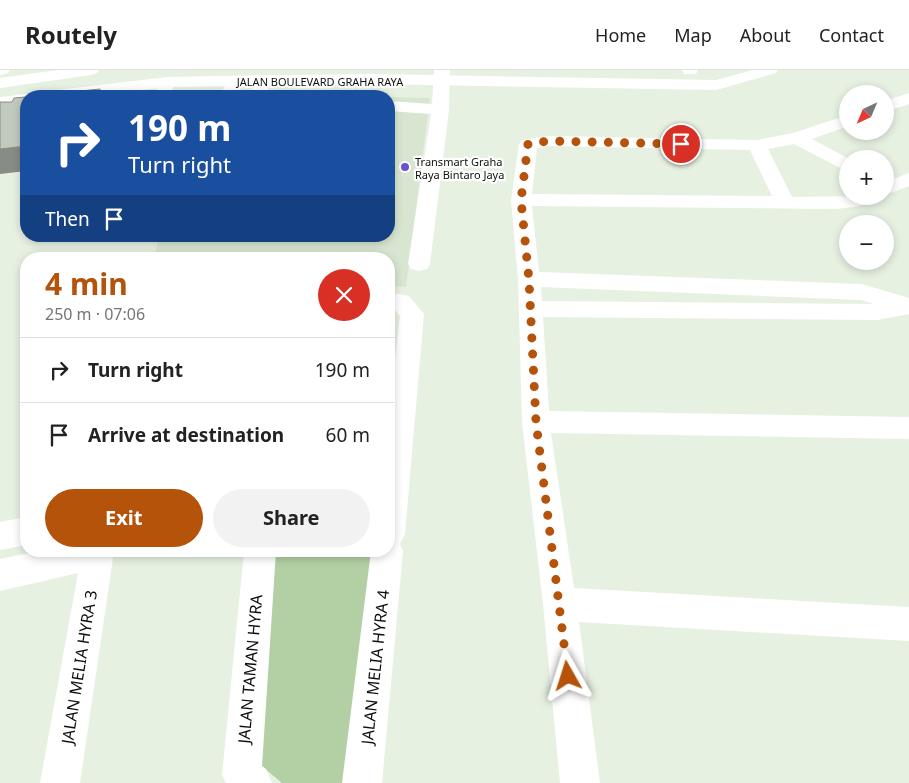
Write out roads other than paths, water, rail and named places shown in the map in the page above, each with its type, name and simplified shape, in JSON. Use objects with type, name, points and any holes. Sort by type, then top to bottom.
[{"type":"street","points":[[0,83],[91,70]]},
{"type":"street","points":[[652,70],[695,70]]},
{"type":"street","name":"JALAN BOULEVARD GRAHA RAYA","points":[[145,90],[223,86],[262,80],[399,75],[716,85],[770,70]]},
{"type":"street","points":[[419,264],[440,110],[441,76]]},
{"type":"street","points":[[260,90],[262,80]]},
{"type":"street","points":[[894,104],[909,98]]},
{"type":"street","points":[[0,102],[20,100]]},
{"type":"street","points":[[395,106],[440,110]]},
{"type":"street","points":[[580,783],[560,604],[536,422],[529,280],[521,200],[528,144],[548,141],[757,145],[797,138],[839,123]]},
{"type":"street","points":[[797,138],[839,161]]},
{"type":"street","points":[[757,145],[785,203]]},
{"type":"street","points":[[894,185],[909,178]]},
{"type":"street","points":[[521,200],[839,202]]},
{"type":"street","points":[[529,280],[862,292],[908,306]]},
{"type":"street","points":[[395,301],[401,302],[412,314],[395,477]]},
{"type":"street","points":[[530,309],[877,312],[908,306]]},
{"type":"street","points":[[536,422],[909,428]]},
{"type":"street","points":[[0,536],[20,532]]},
{"type":"street","points":[[0,575],[80,557]]},
{"type":"street","name":"JALAN MELIA HYRA 3","points":[[60,783],[97,557]]},
{"type":"street","name":"JALAN TAMAN HYRA","points":[[252,783],[242,774],[260,557]]},
{"type":"street","name":"JALAN MELIA HYRA 4","points":[[362,783],[386,557]]},
{"type":"street","points":[[560,604],[909,624]]},
{"type":"place","name":"Transmart Graha Raya Bintaro Jaya","points":[[405,167]]}]
